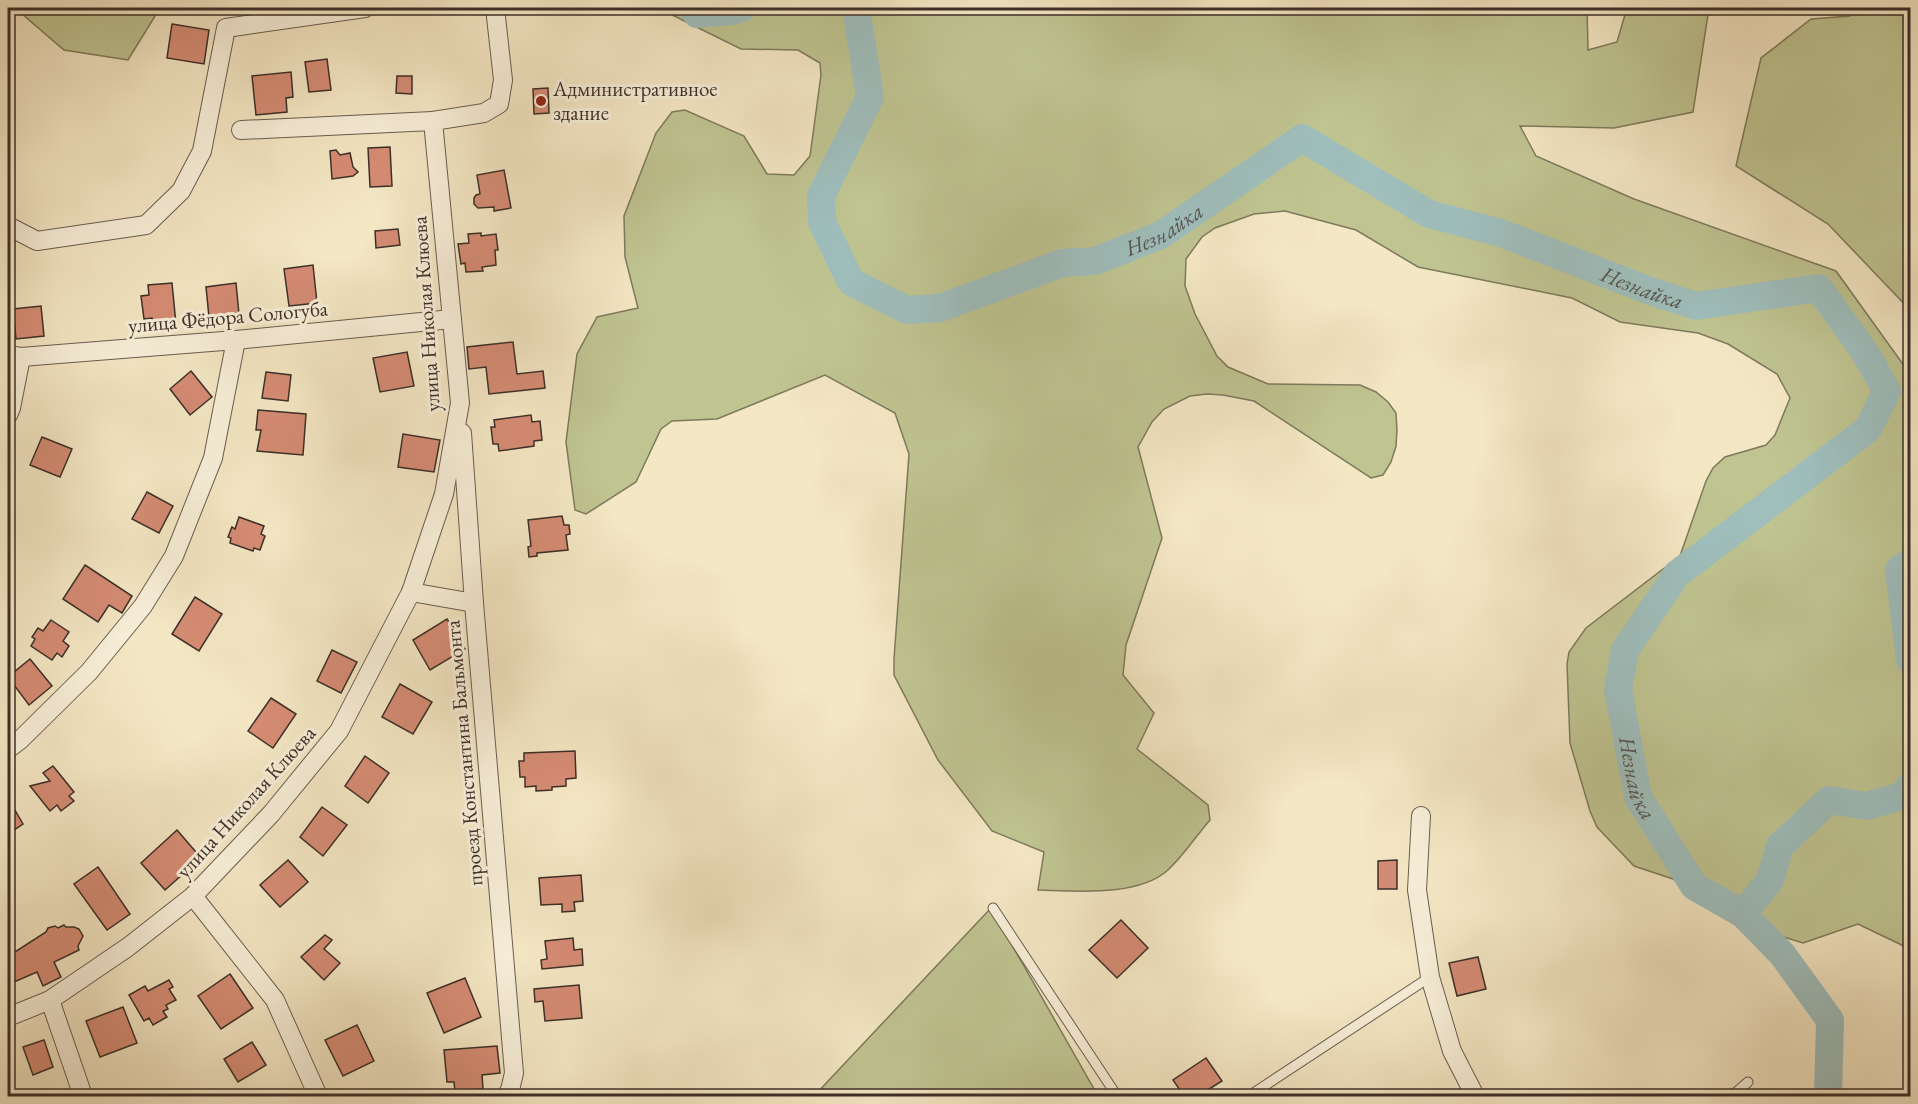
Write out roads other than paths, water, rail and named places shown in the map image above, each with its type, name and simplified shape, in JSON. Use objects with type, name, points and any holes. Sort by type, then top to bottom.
[{"type":"street","points":[[8,226],[37,241],[146,225],[181,191],[202,151],[226,28],[365,8]]},
{"type":"street","points":[[241,130],[433,121],[484,113],[499,104],[503,80],[495,8]]},
{"type":"street","name":"улица Николая Клюева","points":[[8,1017],[50,1000],[128,947],[193,896],[271,814],[339,731],[411,592],[444,494],[460,403],[433,121]]},
{"type":"street","name":"улица Фёдора Сологуба","points":[[14,356],[236,340],[452,319]]},
{"type":"street","points":[[8,749],[89,672],[144,606],[174,556],[213,458],[236,340]]},
{"type":"street","points":[[8,415],[11,408],[14,356]]},
{"type":"street","name":"проезд Константина Бальмонта","points":[[460,403],[474,603],[514,1072],[510,1090],[506,1096]]},
{"type":"street","points":[[411,592],[474,603]]},
{"type":"street","points":[[1421,816],[1417,890],[1430,976],[1452,1050],[1475,1096]]},
{"type":"street","points":[[193,896],[275,1000],[318,1096]]},
{"type":"street","points":[[50,1000],[83,1096]]},
{"type":"lane","points":[[993,908],[1117,1096]]},
{"type":"lane","points":[[1249,1096],[1430,976]]},
{"type":"lane","points":[[1732,1096],[1748,1082]]},
{"type":"waterway","name":"Незнайка","points":[[692,8],[697,14],[742,8]]},
{"type":"waterway","name":"Незнайка","points":[[856,8],[870,97],[821,196],[822,222],[851,282],[907,310],[940,308],[1062,263],[1095,261],[1161,235],[1302,138],[1429,214],[1501,233],[1650,291],[1696,306],[1819,288],[1866,354],[1887,391],[1868,429],[1677,574],[1625,650],[1618,690],[1638,797],[1694,886],[1743,914],[1782,954],[1830,1020],[1828,1096]]},
{"type":"waterway","points":[[1910,562],[1899,570],[1910,660]]},
{"type":"waterway","points":[[1743,914],[1770,880],[1780,846],[1829,800],[1866,806],[1902,796],[1910,786]]},
{"type":"place","name":"Административное здание","points":[[541,101]]}]
